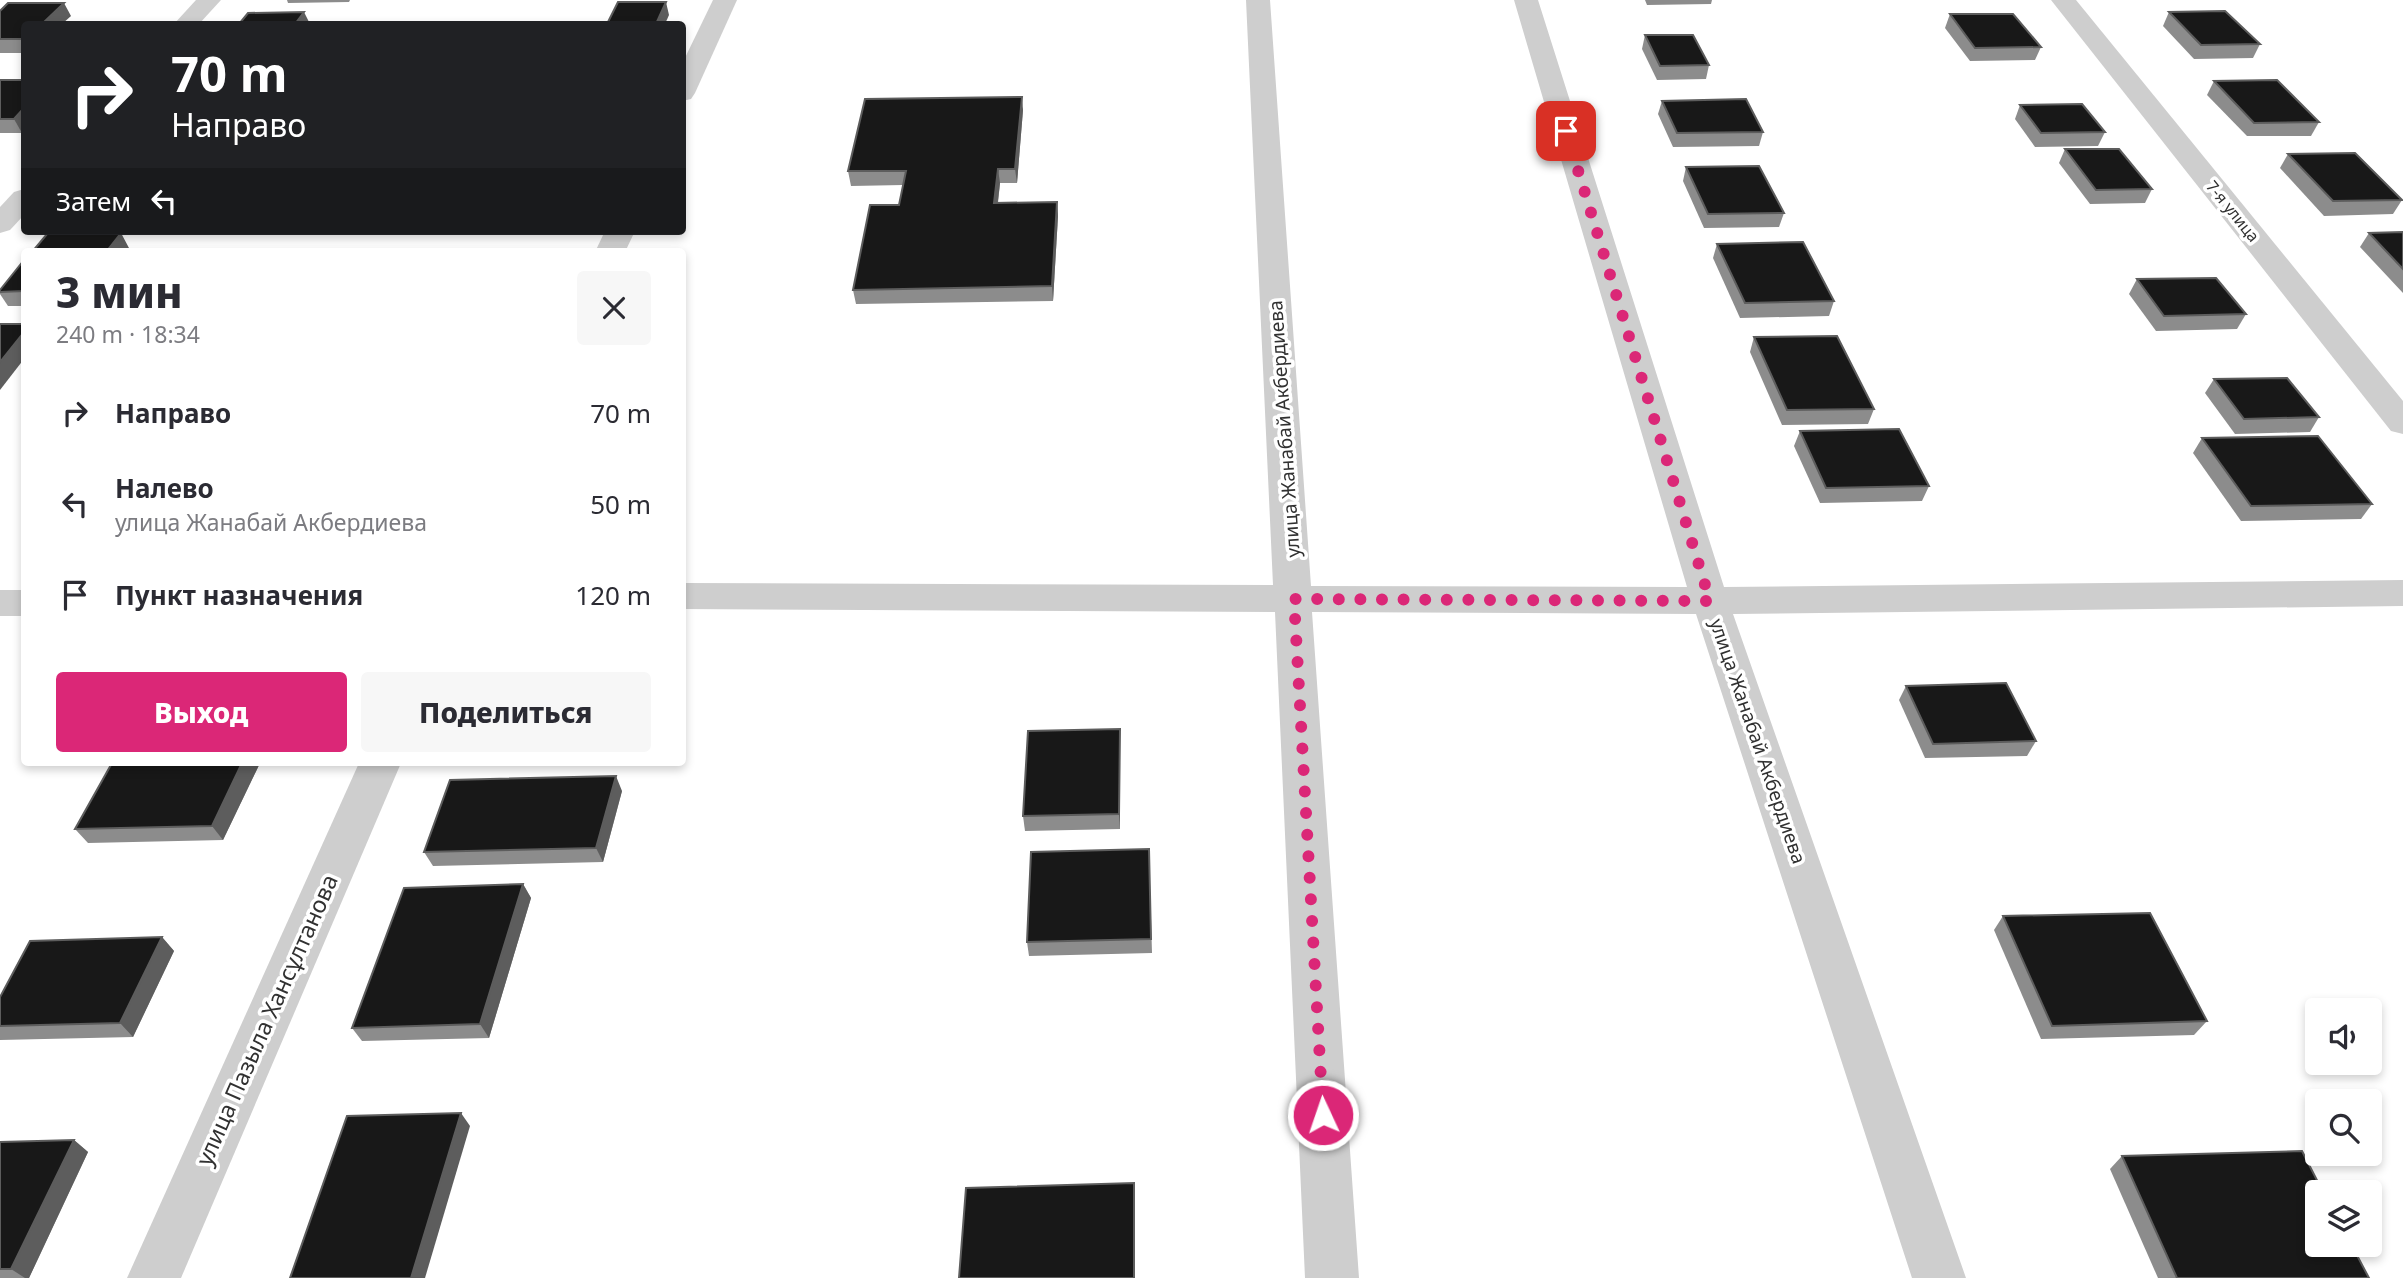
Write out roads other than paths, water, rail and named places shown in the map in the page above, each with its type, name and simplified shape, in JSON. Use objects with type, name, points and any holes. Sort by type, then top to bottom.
[{"type":"street","points":[[189,21],[209,0]]},
{"type":"street","points":[[686,84],[725,0]]},
{"type":"street","name":"улица Жанабай Акбердиева","points":[[1258,0],[1332,1278]]},
{"type":"street","name":"улица Жанабай Акбердиева","points":[[1526,0],[1710,601],[1939,1278]]},
{"type":"street","name":"7-я улица","points":[[2063,0],[2403,423]]},
{"type":"street","points":[[0,224],[21,201]]},
{"type":"street","points":[[686,596],[1710,601],[2403,593]]},
{"type":"street","points":[[0,603],[21,603]]},
{"type":"street","name":"улица Пазыла Хансұлтанова","points":[[153,1278],[379,766]]}]
